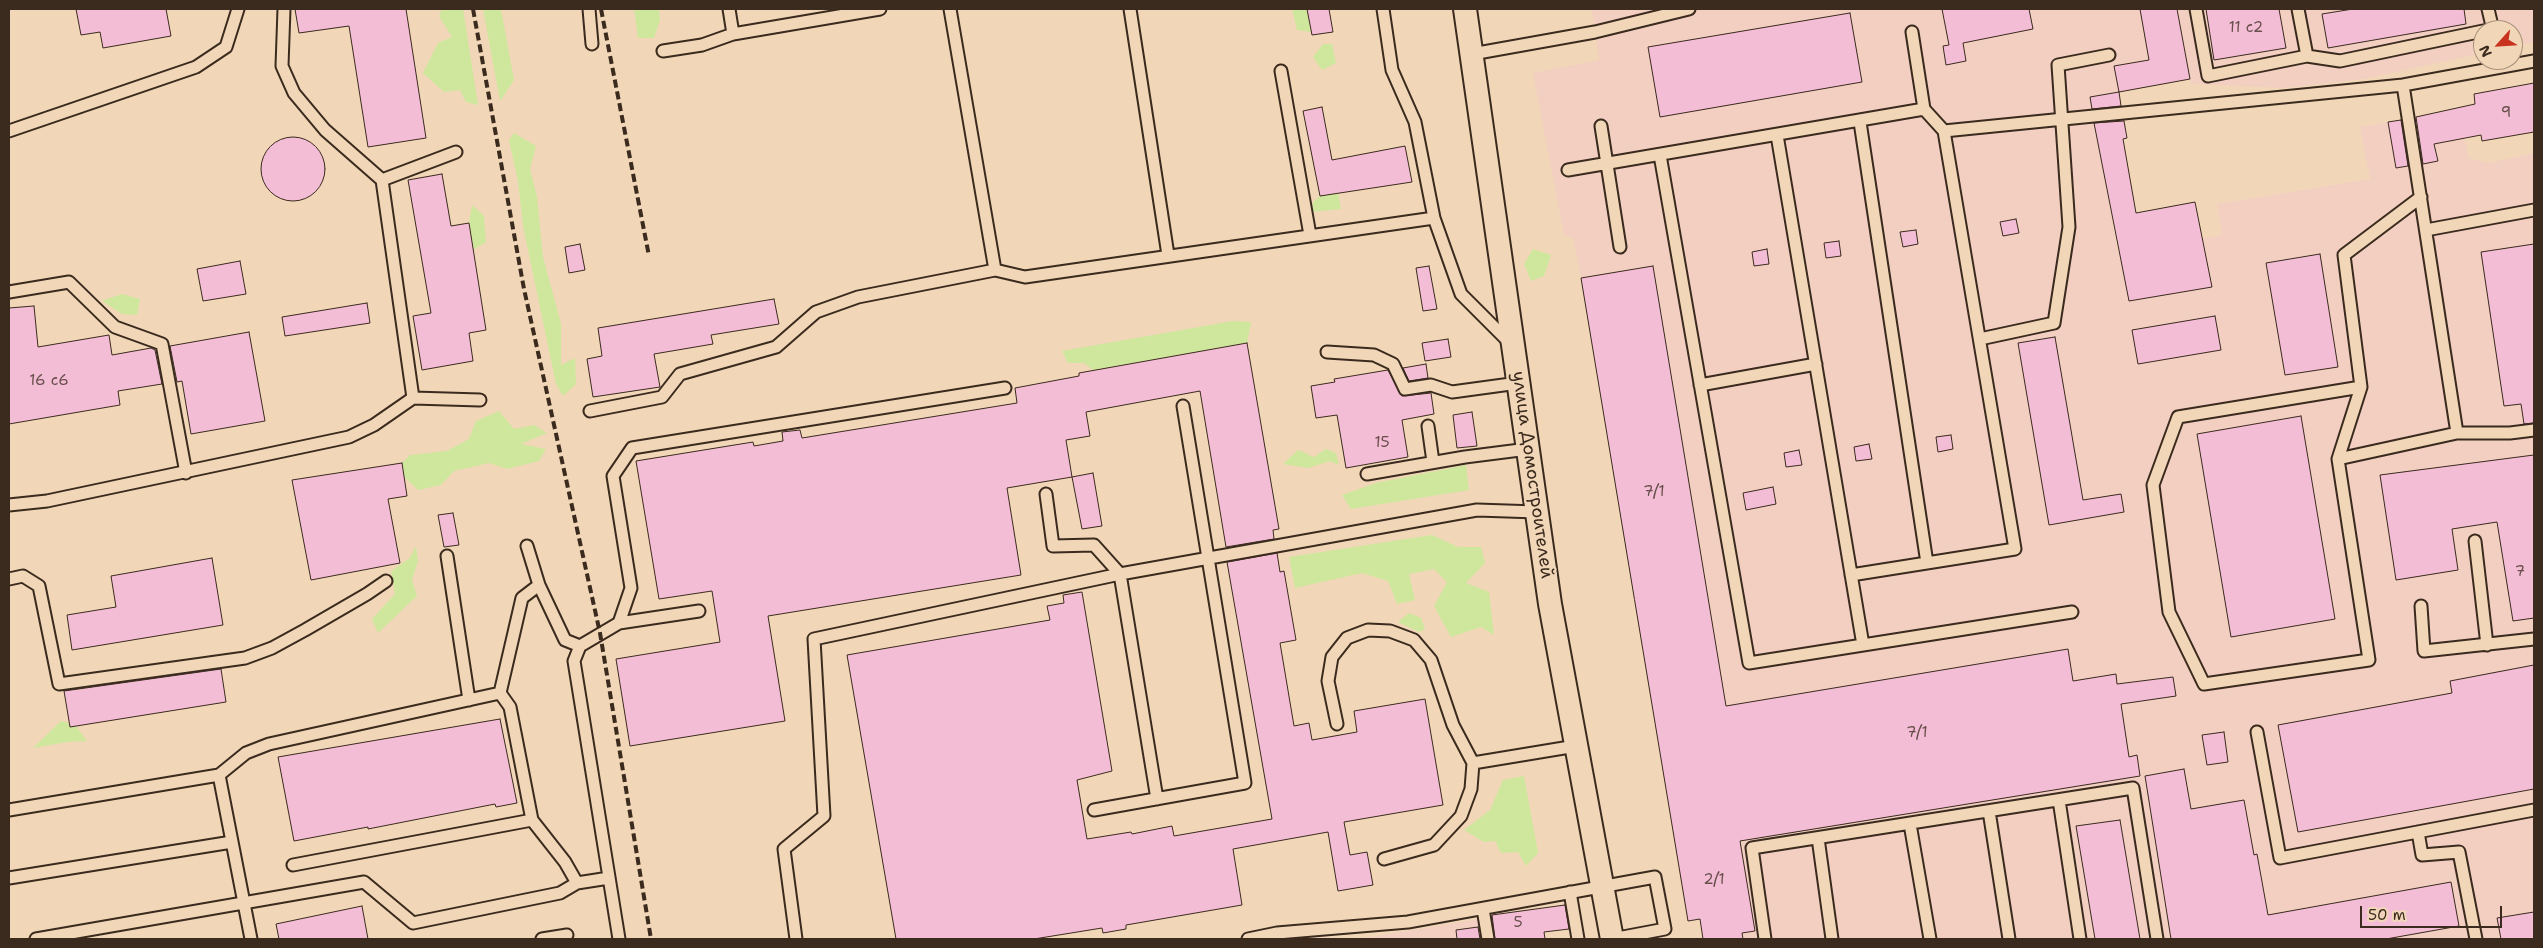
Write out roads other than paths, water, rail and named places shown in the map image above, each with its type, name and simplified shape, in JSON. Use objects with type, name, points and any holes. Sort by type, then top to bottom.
[{"type":"street","name":"улица Домостроителей","points":[[1465,9],[1550,604],[1612,939]]},
{"type":"lane","points":[[9,131],[196,67],[226,47],[238,9]]},
{"type":"lane","points":[[284,9],[282,66],[294,93],[326,130],[382,180],[413,398]]},
{"type":"lane","points":[[588,9],[592,44]]},
{"type":"lane","points":[[729,9],[733,34]]},
{"type":"lane","points":[[662,51],[702,45],[733,34],[880,9]]},
{"type":"lane","points":[[950,9],[994,270]]},
{"type":"lane","points":[[1130,9],[1168,255]]},
{"type":"lane","points":[[1383,9],[1392,70],[1415,122],[1434,218],[1461,294],[1513,346]]},
{"type":"lane","points":[[1472,54],[1595,32],[1689,9]]},
{"type":"lane","points":[[2196,9],[2208,76],[2307,56],[2340,61],[2473,33]]},
{"type":"lane","points":[[2298,9],[2307,56]]},
{"type":"lane","points":[[1851,575],[2016,549],[1944,131],[1924,109],[1912,32]]},
{"type":"lane","points":[[1980,339],[2054,323],[2069,227],[2060,119],[2058,65],[2109,55]]},
{"type":"lane","points":[[1944,131],[2404,85],[2474,70]]},
{"type":"lane","points":[[1281,71],[1310,236]]},
{"type":"lane","points":[[2404,85],[2457,433]]},
{"type":"lane","points":[[1568,170],[1860,122],[1924,109]]},
{"type":"lane","points":[[1860,122],[1927,563]]},
{"type":"lane","points":[[1601,126],[1620,247]]},
{"type":"lane","points":[[1778,135],[1863,645]]},
{"type":"lane","points":[[382,180],[456,152]]},
{"type":"lane","points":[[1660,155],[1749,663],[2072,612]]},
{"type":"lane","points":[[2361,387],[2178,417],[2153,485],[2169,612],[2204,684],[2369,660],[2338,459],[2361,387],[2344,255],[2421,197]]},
{"type":"lane","points":[[2426,230],[2534,210]]},
{"type":"lane","points":[[590,411],[662,397],[680,374],[776,347],[816,312],[858,298],[994,270],[1025,277],[1434,218]]},
{"type":"lane","points":[[9,292],[69,282],[115,327],[162,344],[186,473]]},
{"type":"lane","points":[[1327,352],[1374,355],[1393,364],[1405,389],[1431,385],[1452,392],[1518,383]]},
{"type":"lane","points":[[1700,385],[1816,364]]},
{"type":"lane","points":[[618,623],[631,588],[613,476],[632,448],[1005,388]]},
{"type":"lane","points":[[9,505],[47,501],[349,437],[374,425],[413,398],[480,400]]},
{"type":"lane","points":[[1094,810],[1246,783],[1183,406]]},
{"type":"lane","points":[[1428,426],[1433,462]]},
{"type":"lane","points":[[2338,459],[2457,433],[2510,433],[2534,430]]},
{"type":"lane","points":[[1367,474],[1433,462],[1528,449]]},
{"type":"lane","points":[[1046,494],[1053,546],[1094,545],[1120,574],[1157,799]]},
{"type":"lane","points":[[796,939],[784,849],[824,816],[814,639],[1020,598],[1120,574],[1477,510],[1537,512]]},
{"type":"lane","points":[[2475,541],[2487,645]]},
{"type":"lane","points":[[527,546],[539,586],[565,640],[580,646]]},
{"type":"lane","points":[[446,556],[469,700]]},
{"type":"lane","points":[[9,579],[22,576],[39,586],[59,684],[245,658],[272,648],[305,630],[386,581]]},
{"type":"lane","points":[[539,586],[522,598],[500,693],[510,707],[532,820],[565,862],[577,883]]},
{"type":"lane","points":[[2420,606],[2424,651],[2534,639]]},
{"type":"lane","points":[[619,939],[574,661],[580,646],[618,623],[699,611]]},
{"type":"lane","points":[[1337,724],[1328,681],[1332,657],[1347,638],[1368,630],[1390,632],[1414,640],[1431,660],[1453,725],[1473,762],[1471,789],[1460,816],[1434,845],[1384,859]]},
{"type":"lane","points":[[9,810],[219,775],[246,753],[270,744],[500,693]]},
{"type":"lane","points":[[2257,732],[2280,858],[2534,810]]},
{"type":"lane","points":[[1473,762],[1576,746]]},
{"type":"lane","points":[[219,775],[251,939]]},
{"type":"lane","points":[[1765,939],[1752,848],[2133,788],[2157,939]]},
{"type":"lane","points":[[2059,800],[2080,939]]},
{"type":"lane","points":[[1989,811],[2009,939]]},
{"type":"lane","points":[[293,864],[532,820]]},
{"type":"lane","points":[[1910,824],[1930,939]]},
{"type":"lane","points":[[2418,832],[2422,855],[2459,852],[2476,939]]},
{"type":"lane","points":[[1818,838],[1832,939]]},
{"type":"lane","points":[[9,878],[232,842]]},
{"type":"lane","points":[[1248,939],[1277,933],[1408,922],[1655,877],[1665,929],[1612,939]]},
{"type":"lane","points":[[36,939],[364,882],[413,923],[560,893],[577,883],[609,878]]},
{"type":"lane","points":[[1570,892],[1578,939]]},
{"type":"lane","points":[[1483,909],[1488,939]]},
{"type":"lane","points":[[542,939],[567,935]]},
{"type":"railway","points":[[473,9],[524,289],[600,633],[651,939]]},
{"type":"railway","points":[[601,9],[649,256]]}]
